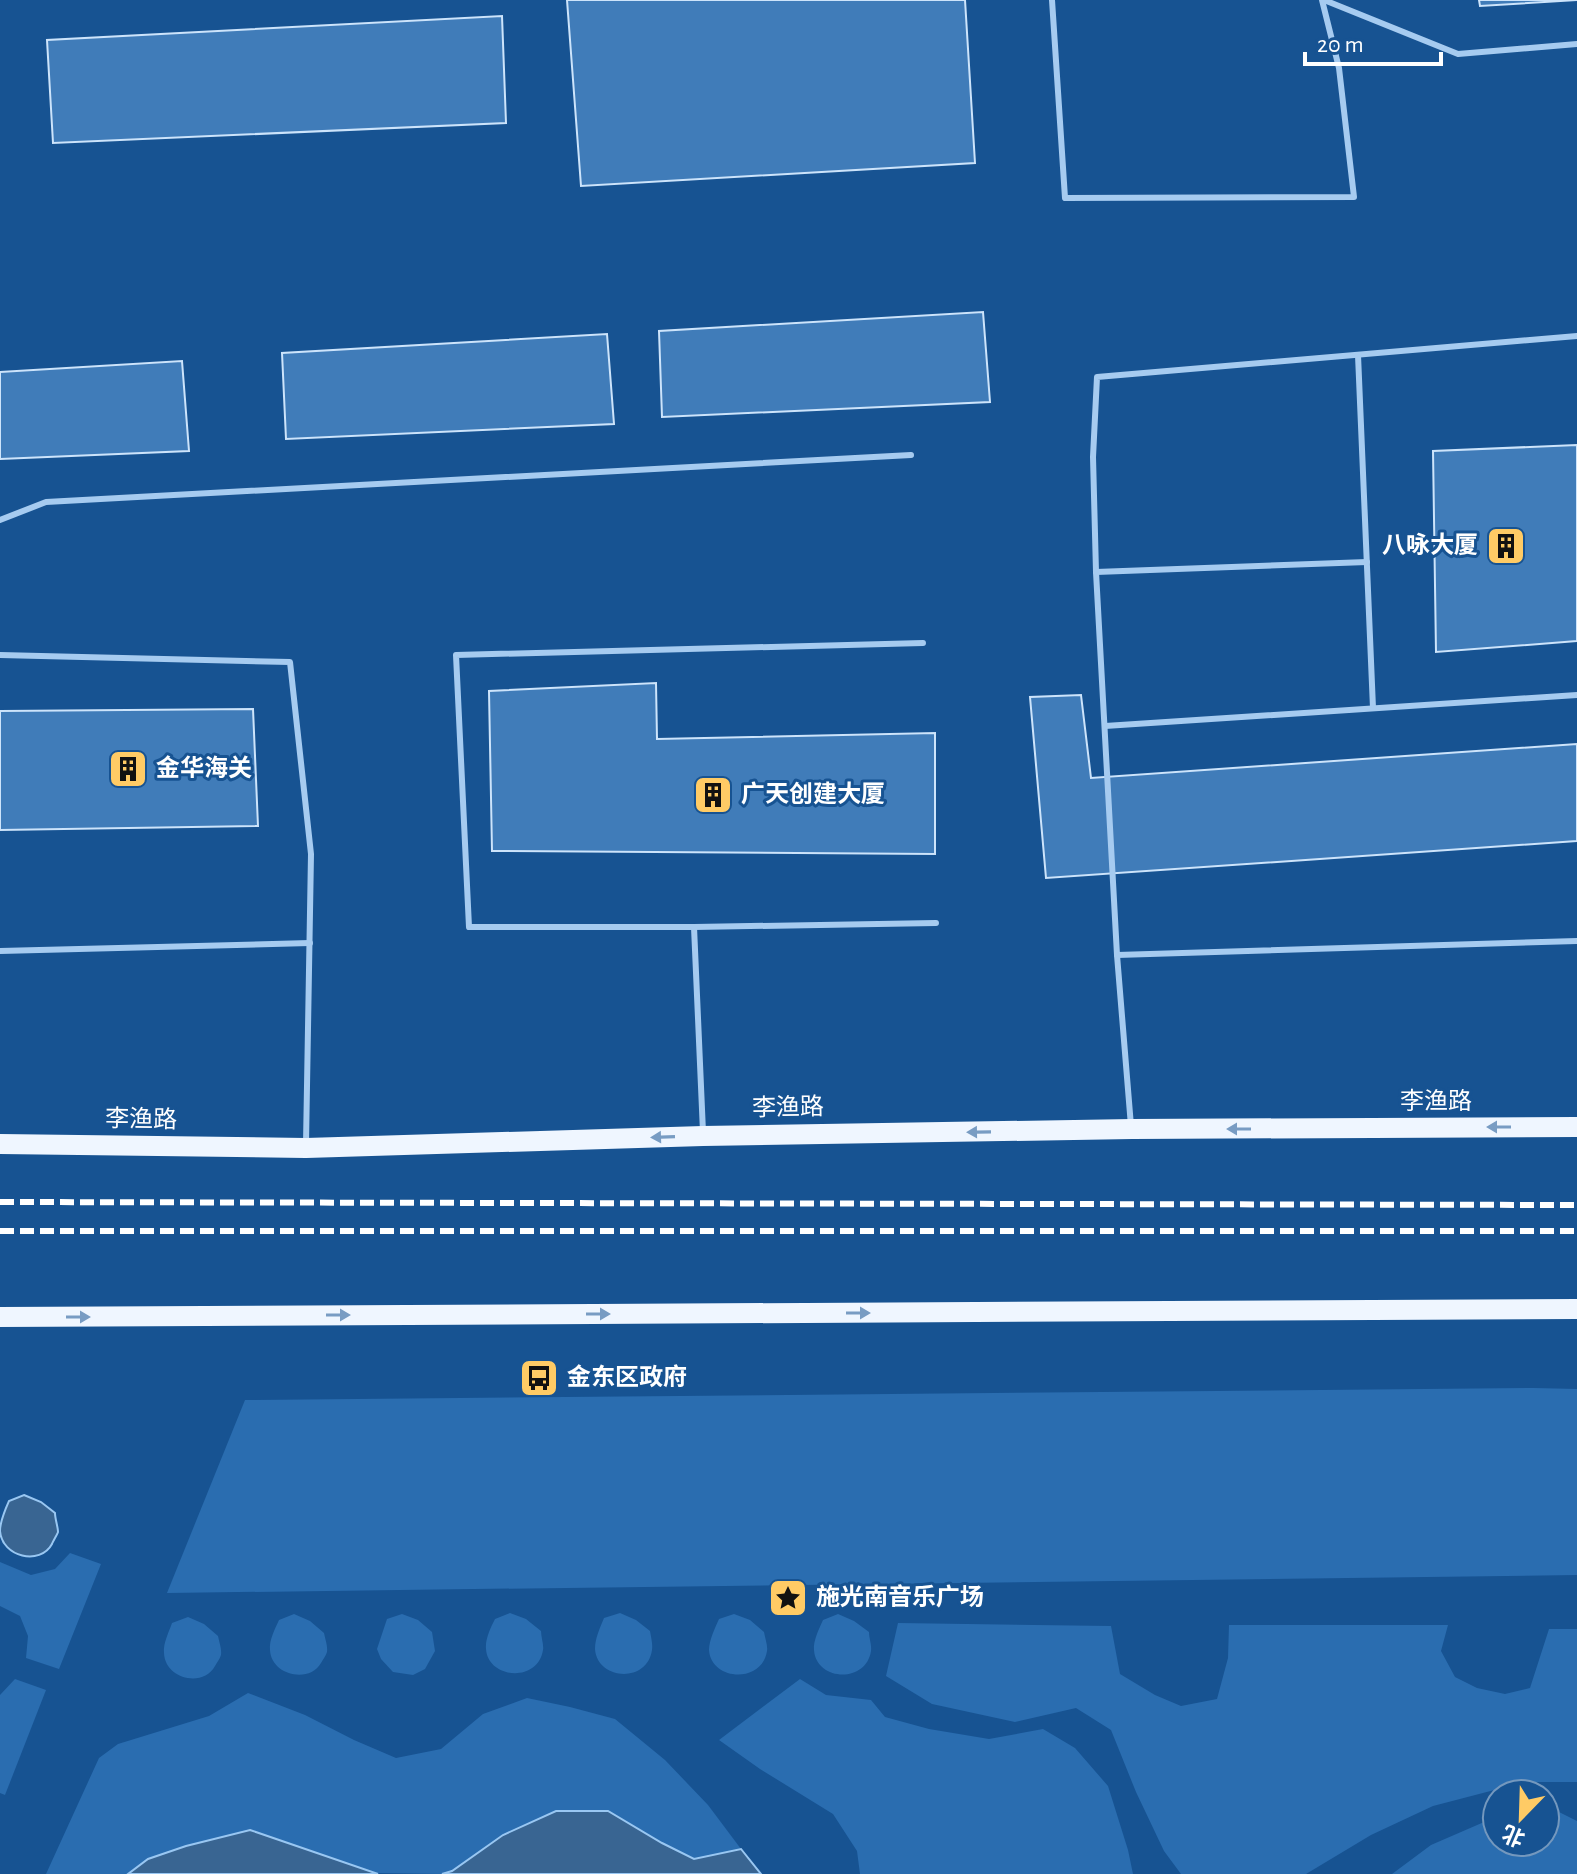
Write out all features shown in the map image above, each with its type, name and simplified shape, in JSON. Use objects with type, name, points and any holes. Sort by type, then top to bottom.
[{"type":"main road","name":"李渔路","points":[[0,1144],[306,1148],[703,1136],[1576,1126]]},
{"type":"main road","points":[[1540,1309],[1577,1317]]},
{"type":"main road","points":[[0,1317],[1577,1309]]},
{"type":"lane","points":[[1052,0],[1065,198],[1354,197],[1339,68],[1323,0]]},
{"type":"lane","points":[[1323,0],[1458,54],[1577,44]]},
{"type":"lane","points":[[1132,1129],[1117,955],[1096,572],[1093,457],[1097,377],[1577,336]]},
{"type":"lane","points":[[1358,355],[1373,708]]},
{"type":"lane","points":[[0,520],[46,502],[911,455]]},
{"type":"lane","points":[[1096,572],[1367,562]]},
{"type":"lane","points":[[923,643],[456,655],[469,927],[936,923]]},
{"type":"lane","points":[[0,655],[290,662],[311,854],[306,1148]]},
{"type":"lane","points":[[1105,726],[1577,695]]},
{"type":"lane","points":[[694,927],[703,1136]]},
{"type":"lane","points":[[1117,955],[1577,941]]},
{"type":"lane","points":[[0,951],[310,943]]},
{"type":"shaded area","points":[[1577,1389],[1577,1575],[167,1593],[245,1400]]},
{"type":"shaded area","points":[[24,1495],[41,1502],[55,1513],[58,1533],[46,1551],[39,1555],[22,1556],[2,1540],[2,1519],[9,1501]]},
{"type":"shaded area","points":[[70,1553],[101,1564],[59,1669],[26,1658],[28,1636],[20,1616],[0,1606],[0,1562],[31,1575],[55,1569]]},
{"type":"shaded area","points":[[510,1613],[526,1619],[541,1631],[543,1648],[539,1661],[523,1672],[513,1673],[495,1666],[486,1649],[487,1637],[495,1619]]},
{"type":"shaded area","points":[[620,1613],[650,1631],[652,1648],[648,1661],[632,1673],[622,1674],[604,1667],[595,1649],[604,1618]]},
{"type":"shaded area","points":[[294,1614],[310,1621],[324,1633],[327,1650],[315,1669],[300,1675],[283,1671],[277,1666],[270,1650],[279,1620]]},
{"type":"shaded area","points":[[402,1614],[418,1620],[432,1632],[435,1651],[425,1669],[413,1675],[393,1672],[381,1659],[377,1649],[387,1619]]},
{"type":"shaded area","points":[[734,1614],[750,1620],[764,1632],[767,1651],[763,1662],[747,1673],[727,1673],[718,1668],[709,1650],[719,1619]]},
{"type":"shaded area","points":[[838,1614],[869,1632],[871,1649],[867,1662],[851,1673],[832,1673],[823,1668],[814,1650],[823,1620]]},
{"type":"shaded area","points":[[188,1617],[204,1624],[218,1636],[220,1658],[202,1677],[185,1678],[166,1662],[165,1641],[172,1623]]},
{"type":"shaded area","points":[[898,1623],[1111,1626],[1120,1674],[1181,1706],[1217,1699],[1228,1658],[1229,1625],[1448,1625],[1441,1651],[1455,1677],[1477,1688],[1505,1694],[1530,1688],[1549,1629],[1577,1629],[1577,1782],[1561,1782],[1561,1778],[1481,1778],[1481,1793],[1433,1806],[1371,1835],[1306,1874],[1181,1874],[1164,1851],[1111,1730],[1076,1708],[1015,1722],[932,1704],[886,1676]]},
{"type":"shaded area","points":[[15,1679],[46,1690],[5,1795],[0,1793],[0,1695]]},
{"type":"shaded area","points":[[800,1679],[826,1695],[871,1700],[885,1717],[929,1729],[989,1739],[1043,1729],[1075,1748],[1108,1786],[1133,1874],[860,1874],[857,1851],[833,1814],[719,1740]]},
{"type":"shaded area","points":[[248,1693],[305,1715],[396,1758],[441,1749],[483,1714],[527,1698],[615,1719],[665,1760],[708,1805],[741,1849],[694,1859],[662,1843],[503,1835],[452,1871],[442,1874],[374,1873],[250,1830],[149,1859],[128,1874],[46,1874],[99,1758],[118,1744],[209,1716]]},
{"type":"shaded area","points":[[556,1811],[608,1811],[694,1859],[741,1849],[761,1874],[442,1874],[452,1871],[503,1835]]},
{"type":"shaded area","points":[[1561,1813],[1577,1821],[1577,1874],[1392,1874],[1431,1845],[1481,1823],[1481,1858],[1561,1858]]},
{"type":"shaded area","points":[[250,1830],[378,1874],[128,1874],[148,1859]]},
{"type":"building","points":[[567,0],[965,0],[975,163],[581,186]]},
{"type":"building","points":[[1479,0],[1577,0],[1480,6]]},
{"type":"building","points":[[502,16],[506,123],[53,143],[47,40]]},
{"type":"building","points":[[983,312],[990,402],[662,417],[659,331]]},
{"type":"building","points":[[607,334],[614,424],[286,439],[282,353]]},
{"type":"building","points":[[182,361],[189,451],[0,459],[0,372]]},
{"type":"building","name":"八咏大厦","points":[[1577,445],[1577,641],[1436,652],[1433,451]]},
{"type":"building","name":"广天创建大厦","points":[[656,683],[657,739],[935,733],[935,854],[492,851],[489,691]]},
{"type":"building","points":[[1081,695],[1091,778],[1577,744],[1577,841],[1046,878],[1030,697]]},
{"type":"building","name":"金华海关","points":[[253,709],[258,826],[0,830],[0,711]]},
{"type":"railway","points":[[0,1202],[1577,1205]]},
{"type":"railway","points":[[0,1231],[1577,1231]]},
{"type":"place","name":"八咏大厦","points":[[1506,546]]},
{"type":"place","name":"金华海关","points":[[128,769]]},
{"type":"place","name":"广天创建大厦","points":[[713,795]]},
{"type":"place","name":"金东区政府","points":[[539,1378]]},
{"type":"place","name":"施光南音乐广场","points":[[788,1598]]}]
